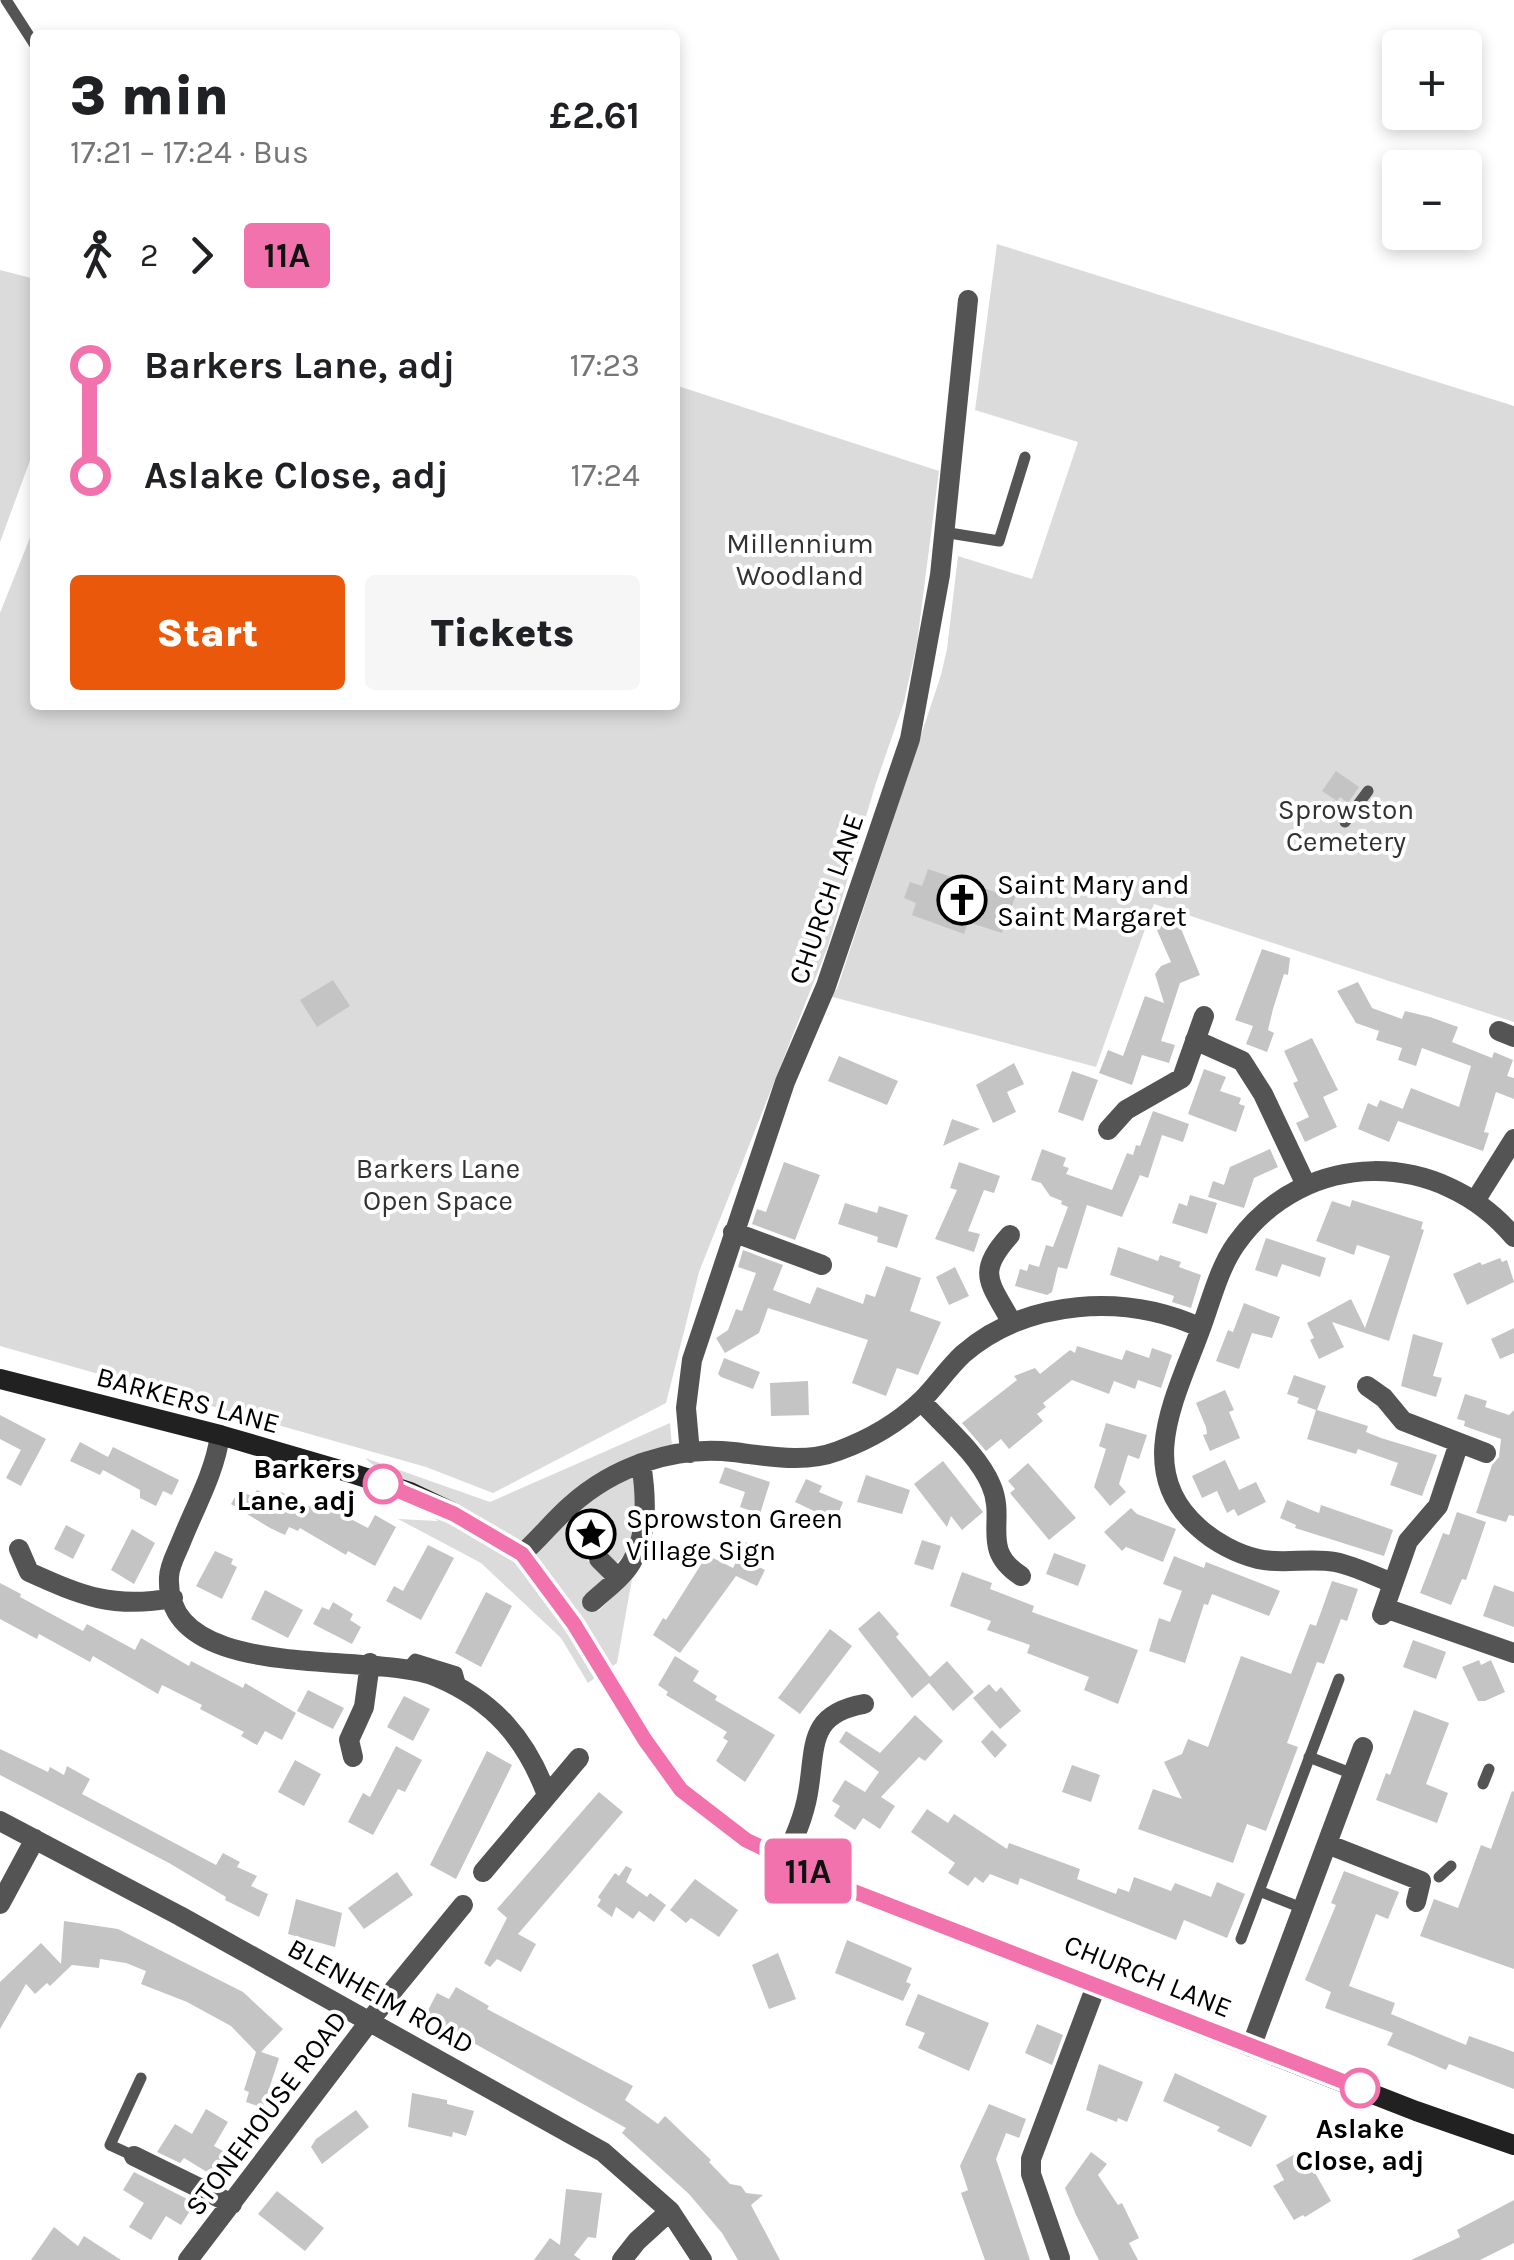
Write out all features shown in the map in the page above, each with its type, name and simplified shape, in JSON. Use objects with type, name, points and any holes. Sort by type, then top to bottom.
[{"type":"street","name":"CHURCH LANE","points":[[690,1453],[686,1408],[692,1360],[784,1082],[826,986],[910,739],[928,653],[968,300]]},
{"type":"street","points":[[1108,1130],[1126,1110],[1182,1078],[1204,1016]]},
{"type":"street","points":[[1195,1040],[1242,1061],[1264,1094],[1306,1185]]},
{"type":"street","points":[[1476,1201],[1514,1140]]},
{"type":"street","points":[[1393,1583],[1337,1562],[1260,1560],[1206,1535],[1184,1514],[1168,1487],[1162,1456],[1166,1430],[1200,1328],[1236,1245],[1287,1194],[1306,1185],[1364,1171],[1432,1178],[1476,1201],[1514,1236]]},
{"type":"street","points":[[733,1232],[822,1265]]},
{"type":"street","points":[[1010,1235],[992,1255],[988,1266],[990,1280],[1012,1324]]},
{"type":"street","points":[[522,1554],[587,1492],[642,1463],[690,1453],[728,1451],[799,1458],[832,1454],[890,1427],[921,1401],[961,1356],[1012,1324],[1046,1311],[1079,1306],[1114,1307],[1200,1328]]},
{"type":"street","name":"BARKERS LANE","points":[[0,1379],[220,1435],[410,1492],[467,1520],[522,1554]]},
{"type":"street","points":[[1367,1386],[1384,1398],[1403,1421],[1486,1453]]},
{"type":"street","points":[[921,1401],[984,1471],[997,1503],[997,1549],[1006,1567],[1020,1576]]},
{"type":"street","points":[[220,1435],[172,1564],[172,1598],[180,1617],[231,1649],[264,1658],[370,1664],[436,1676],[462,1690],[512,1729],[533,1759],[547,1796]]},
{"type":"street","points":[[1458,1444],[1438,1506],[1408,1542],[1383,1611],[1514,1654]]},
{"type":"street","points":[[592,1602],[635,1556],[647,1502],[642,1463]]},
{"type":"street","points":[[19,1548],[29,1572],[85,1597],[113,1603],[172,1598]]},
{"type":"street","name":"CHURCH LANE","points":[[522,1554],[574,1624],[645,1740],[681,1790],[714,1818],[784,1860],[855,1892],[1251,2047],[1514,2145]]},
{"type":"street","points":[[599,1558],[618,1578]]},
{"type":"street","points":[[353,1757],[349,1740],[364,1706],[370,1664]]},
{"type":"street","points":[[784,1860],[803,1814],[818,1731],[843,1708],[864,1704]]},
{"type":"street","points":[[1251,2047],[1364,1747]]},
{"type":"street","points":[[484,1872],[579,1758]]},
{"type":"street","name":"BLENHEIM ROAD","points":[[0,1821],[602,2152],[670,2211],[702,2260]]},
{"type":"street","points":[[0,1904],[35,1838]]},
{"type":"street","points":[[1327,1844],[1437,1875],[1416,1902]]},
{"type":"street","name":"STONEHOUSE ROAD","points":[[188,2260],[463,1905]]},
{"type":"street","points":[[1060,2258],[1032,2174],[1031,2160],[1096,1986]]},
{"type":"street","points":[[134,2156],[232,2204]]},
{"type":"street","points":[[622,2260],[670,2211]]},
{"type":"lane","points":[[6,0],[30,36]]},
{"type":"lane","points":[[942,532],[999,541],[1025,457]]},
{"type":"lane","points":[[1345,822],[1368,791]]},
{"type":"lane","points":[[1241,1939],[1338,1679]]},
{"type":"lane","points":[[1309,1757],[1353,1774]]},
{"type":"lane","points":[[1483,1784],[1490,1769]]},
{"type":"lane","points":[[1259,1891],[1302,1908]]},
{"type":"lane","points":[[134,2156],[110,2145],[141,2078]]},
{"type":"green space","name":"Sprowston Cemetery","points":[[997,244],[1514,406],[1514,1022],[1154,904],[1096,1067],[829,996],[837,989],[941,675],[958,556],[1032,579],[1078,442],[975,410]]},
{"type":"green space","points":[[0,270],[30,278],[30,461],[0,542]]},
{"type":"green space","name":"Barkers Lane Open Space","points":[[680,387],[939,471],[917,643],[904,702],[828,946],[699,1272],[666,1403],[493,1493],[426,1467],[0,1346],[0,613],[30,538],[30,710],[680,710]]},
{"type":"green space","points":[[670,1423],[672,1446],[633,1458],[635,1527],[625,1552],[617,1563],[593,1543],[581,1553],[604,1578],[584,1596],[598,1611],[632,1579],[617,1663],[588,1683],[561,1638],[481,1563],[398,1519],[438,1521],[365,1458],[490,1502]]},
{"type":"building","points":[[1336,771],[1359,787],[1348,803],[1322,791]]},
{"type":"building","name":"Saint Mary and Saint Margaret","points":[[928,869],[995,892],[997,888],[1016,895],[1002,933],[968,922],[964,934],[912,915],[916,903],[904,898],[910,882],[922,886]]},
{"type":"building","points":[[1177,919],[1200,975],[1180,983],[1161,1041],[1175,1045],[1169,1063],[1142,1055],[1132,1085],[1099,1073],[1108,1050],[1123,1056],[1145,996],[1164,1003],[1155,974],[1171,962],[1156,928]]},
{"type":"building","points":[[1262,949],[1290,958],[1288,975],[1284,974],[1273,1009],[1268,1030],[1274,1033],[1267,1052],[1246,1044],[1253,1026],[1235,1020]]},
{"type":"building","points":[[333,980],[350,1006],[317,1027],[300,1000]]},
{"type":"building","points":[[1358,982],[1372,1008],[1402,1019],[1405,1011],[1458,1027],[1452,1042],[1492,1058],[1494,1052],[1513,1060],[1507,1076],[1514,1078],[1514,1099],[1496,1092],[1484,1132],[1489,1133],[1483,1151],[1398,1121],[1411,1088],[1459,1107],[1471,1066],[1422,1048],[1416,1066],[1398,1060],[1402,1048],[1376,1040],[1379,1031],[1356,1023],[1337,991]]},
{"type":"building","points":[[1312,1038],[1338,1090],[1323,1097],[1337,1127],[1305,1142],[1296,1123],[1309,1117],[1284,1051]]},
{"type":"building","points":[[839,1056],[898,1081],[887,1105],[828,1081]]},
{"type":"building","points":[[1014,1063],[1024,1084],[1007,1092],[1016,1112],[993,1123],[976,1085]]},
{"type":"building","points":[[1204,1069],[1226,1077],[1220,1091],[1241,1098],[1239,1104],[1245,1106],[1236,1132],[1188,1114]]},
{"type":"building","points":[[1072,1071],[1098,1080],[1083,1121],[1058,1112]]},
{"type":"building","points":[[1380,1100],[1403,1109],[1389,1142],[1358,1129],[1368,1103],[1377,1107]]},
{"type":"building","points":[[1153,1111],[1189,1124],[1183,1142],[1162,1135],[1148,1178],[1140,1175],[1122,1217],[1087,1205],[1067,1269],[1058,1267],[1052,1292],[1047,1295],[1015,1286],[1020,1269],[1027,1271],[1029,1264],[1039,1267],[1046,1245],[1053,1247],[1068,1207],[1050,1196],[1041,1183],[1031,1180],[1042,1149],[1066,1158],[1066,1174],[1112,1190],[1127,1153],[1133,1155],[1136,1145],[1140,1146]]},
{"type":"building","points":[[952,1119],[980,1129],[943,1146]]},
{"type":"building","points":[[1270,1149],[1278,1167],[1254,1178],[1244,1208],[1208,1197],[1213,1181],[1224,1185],[1230,1167]]},
{"type":"building","points":[[784,1162],[820,1175],[795,1240],[752,1224],[757,1209],[766,1212]]},
{"type":"building","points":[[959,1162],[1000,1176],[994,1193],[984,1190],[968,1231],[980,1234],[974,1252],[935,1239],[957,1190],[950,1188]]},
{"type":"building","points":[[1190,1195],[1217,1203],[1207,1234],[1172,1223],[1179,1203],[1187,1206]]},
{"type":"building","points":[[1352,1200],[1423,1222],[1424,1230],[1389,1341],[1332,1322],[1344,1347],[1319,1359],[1307,1323],[1351,1299],[1365,1328],[1390,1256],[1357,1245],[1354,1255],[1316,1241],[1332,1201],[1350,1207]]},
{"type":"building","points":[[845,1203],[877,1213],[879,1206],[908,1215],[897,1248],[877,1242],[878,1237],[838,1224]]},
{"type":"building","points":[[1266,1238],[1326,1258],[1320,1277],[1282,1264],[1277,1277],[1255,1270]]},
{"type":"building","points":[[1118,1247],[1158,1261],[1160,1255],[1181,1262],[1179,1267],[1201,1275],[1191,1308],[1172,1302],[1174,1296],[1110,1275]]},
{"type":"building","points":[[743,1250],[783,1265],[773,1290],[810,1304],[817,1287],[863,1304],[866,1294],[875,1297],[886,1266],[921,1278],[910,1311],[941,1322],[918,1375],[897,1368],[886,1396],[852,1383],[868,1340],[768,1308],[759,1333],[725,1353],[716,1338],[728,1330],[736,1309],[742,1311],[756,1273],[738,1267]]},
{"type":"building","points":[[1500,1258],[1502,1262],[1507,1260],[1514,1282],[1467,1305],[1453,1274]]},
{"type":"building","points":[[955,1267],[969,1296],[949,1305],[936,1277]]},
{"type":"building","points":[[1244,1303],[1280,1317],[1272,1338],[1252,1333],[1239,1369],[1216,1361]]},
{"type":"building","points":[[1514,1328],[1514,1353],[1500,1359],[1491,1339]]},
{"type":"building","points":[[1413,1334],[1443,1343],[1433,1376],[1442,1378],[1436,1397],[1401,1386]]},
{"type":"building","points":[[1077,1346],[1122,1360],[1126,1350],[1149,1358],[1152,1348],[1172,1355],[1161,1388],[1138,1380],[1135,1389],[1114,1381],[1109,1394],[1072,1380],[1043,1403],[1046,1407],[1037,1414],[1043,1421],[1009,1449],[1001,1439],[986,1451],[962,1423],[1017,1380],[1014,1376],[1035,1368],[1040,1374],[1070,1350],[1075,1353]]},
{"type":"building","points":[[724,1358],[760,1372],[753,1389],[718,1374]]},
{"type":"building","points":[[1294,1375],[1326,1386],[1317,1410],[1368,1426],[1366,1432],[1381,1438],[1437,1455],[1422,1496],[1390,1485],[1398,1463],[1358,1449],[1356,1454],[1307,1439],[1316,1410],[1297,1403],[1299,1398],[1287,1394]]},
{"type":"building","points":[[808,1381],[809,1415],[771,1416],[770,1383]]},
{"type":"building","points":[[1225,1390],[1240,1438],[1210,1451],[1196,1403]]},
{"type":"building","points":[[1465,1394],[1487,1401],[1485,1407],[1509,1415],[1514,1410],[1514,1516],[1509,1515],[1506,1522],[1476,1513],[1492,1465],[1499,1457],[1501,1439],[1464,1426],[1465,1421],[1457,1419]]},
{"type":"building","points":[[0,1415],[46,1439],[21,1486],[6,1478],[21,1450],[0,1439]]},
{"type":"building","points":[[1106,1423],[1147,1435],[1139,1459],[1128,1455],[1119,1484],[1126,1492],[1110,1506],[1094,1487],[1106,1449],[1099,1446]]},
{"type":"building","points":[[80,1442],[108,1457],[113,1447],[179,1480],[172,1495],[163,1491],[156,1506],[140,1498],[140,1490],[103,1470],[100,1475],[70,1461]]},
{"type":"building","points":[[1225,1460],[1239,1490],[1256,1482],[1266,1502],[1238,1516],[1234,1509],[1227,1513],[1217,1491],[1202,1498],[1192,1476]]},
{"type":"building","points":[[943,1461],[983,1512],[962,1530],[951,1516],[947,1527],[914,1484]]},
{"type":"building","points":[[1028,1463],[1076,1518],[1049,1540],[1010,1493],[1015,1489],[1008,1481]]},
{"type":"building","points":[[725,1467],[770,1482],[760,1514],[740,1507],[745,1492],[719,1483]]},
{"type":"building","points":[[866,1475],[910,1490],[902,1514],[857,1502]]},
{"type":"building","points":[[806,1479],[822,1486],[819,1492],[843,1502],[833,1526],[814,1518],[816,1512],[795,1502]]},
{"type":"building","points":[[239,1490],[253,1497],[257,1490],[276,1500],[281,1492],[311,1507],[314,1500],[368,1528],[375,1515],[396,1527],[375,1566],[348,1551],[346,1555],[300,1528],[298,1531],[289,1527],[285,1535],[270,1528],[231,1504]]},
{"type":"building","points":[[1287,1500],[1319,1513],[1321,1505],[1393,1530],[1384,1556],[1295,1528],[1296,1525],[1280,1518]]},
{"type":"building","points":[[1131,1508],[1176,1529],[1163,1562],[1126,1547],[1122,1551],[1104,1532]]},
{"type":"building","points":[[1457,1512],[1486,1522],[1466,1580],[1462,1579],[1451,1605],[1420,1593],[1443,1533],[1449,1535]]},
{"type":"building","points":[[66,1525],[85,1535],[73,1559],[54,1549]]},
{"type":"building","points":[[132,1529],[155,1543],[134,1584],[111,1570]]},
{"type":"building","points":[[922,1540],[941,1546],[933,1570],[914,1564]]},
{"type":"building","points":[[746,1542],[766,1552],[759,1567],[765,1570],[757,1586],[736,1576],[680,1653],[653,1635],[707,1555],[733,1568]]},
{"type":"building","points":[[428,1545],[454,1558],[421,1620],[386,1601],[394,1586],[403,1591]]},
{"type":"building","points":[[215,1551],[233,1559],[231,1564],[237,1567],[222,1599],[196,1586]]},
{"type":"building","points":[[1054,1553],[1086,1565],[1078,1586],[1046,1574]]},
{"type":"building","points":[[1174,1556],[1204,1568],[1206,1562],[1280,1591],[1269,1616],[1212,1594],[1208,1605],[1204,1604],[1185,1663],[1149,1651],[1159,1618],[1170,1622],[1182,1591],[1163,1584]]},
{"type":"building","points":[[962,1572],[992,1583],[990,1589],[1034,1606],[1032,1612],[1138,1650],[1118,1704],[1084,1690],[1089,1677],[1027,1653],[1030,1645],[987,1630],[991,1621],[950,1606]]},
{"type":"building","points":[[1332,1581],[1358,1589],[1347,1621],[1341,1619],[1324,1664],[1317,1662],[1287,1743],[1298,1747],[1266,1831],[1247,1824],[1233,1863],[1138,1829],[1153,1789],[1182,1799],[1164,1762],[1182,1754],[1188,1739],[1208,1747],[1241,1656],[1291,1674],[1310,1624],[1316,1626]]},
{"type":"building","points":[[0,1583],[83,1631],[87,1624],[135,1650],[141,1638],[189,1666],[191,1661],[243,1688],[245,1683],[296,1713],[282,1740],[265,1731],[257,1745],[241,1736],[244,1732],[200,1709],[202,1705],[162,1685],[158,1694],[93,1656],[90,1662],[39,1634],[37,1639],[0,1619]]},
{"type":"building","points":[[1494,1585],[1514,1592],[1514,1627],[1483,1616]]},
{"type":"building","points":[[265,1590],[303,1610],[288,1638],[251,1619]]},
{"type":"building","points":[[486,1592],[512,1606],[481,1667],[455,1653]]},
{"type":"building","points":[[333,1602],[353,1614],[350,1620],[361,1627],[352,1644],[313,1624],[322,1607],[329,1610]]},
{"type":"building","points":[[879,1611],[930,1677],[947,1661],[974,1692],[953,1711],[929,1683],[912,1698],[858,1629]]},
{"type":"building","points":[[830,1629],[852,1646],[800,1714],[778,1698]]},
{"type":"building","points":[[1413,1640],[1446,1652],[1436,1679],[1403,1667]]},
{"type":"building","points":[[675,1656],[699,1671],[693,1681],[717,1696],[715,1700],[775,1735],[745,1782],[716,1761],[728,1741],[723,1738],[727,1732],[666,1695],[668,1692],[658,1685]]},
{"type":"building","points":[[1479,1660],[1481,1665],[1491,1660],[1505,1692],[1485,1701],[1478,1701],[1462,1667]]},
{"type":"building","points":[[989,1684],[996,1692],[1001,1687],[1021,1711],[1000,1729],[973,1698]]},
{"type":"building","points":[[308,1690],[344,1708],[333,1729],[297,1711]]},
{"type":"building","points":[[404,1696],[430,1709],[413,1741],[387,1727]]},
{"type":"building","points":[[1414,1710],[1449,1723],[1426,1784],[1448,1793],[1437,1823],[1376,1800],[1386,1773],[1390,1775]]},
{"type":"building","points":[[915,1715],[943,1741],[925,1761],[919,1757],[881,1797],[895,1806],[880,1829],[863,1818],[855,1830],[834,1816],[840,1806],[832,1801],[845,1780],[865,1792],[879,1772],[839,1742],[846,1731],[880,1753]]},
{"type":"building","points":[[992,1730],[1007,1745],[995,1758],[981,1742]]},
{"type":"building","points":[[396,1746],[422,1760],[405,1792],[398,1789],[373,1835],[348,1822],[363,1793],[370,1797]]},
{"type":"building","points":[[0,1749],[48,1772],[50,1767],[64,1775],[67,1766],[90,1779],[82,1794],[216,1865],[223,1853],[240,1862],[237,1867],[257,1876],[251,1886],[268,1894],[259,1917],[169,1863],[0,1775]]},
{"type":"building","points":[[487,1751],[512,1765],[456,1879],[430,1865]]},
{"type":"building","points":[[295,1760],[321,1774],[304,1806],[278,1792]]},
{"type":"building","points":[[1072,1765],[1100,1775],[1091,1802],[1062,1792]]},
{"type":"building","points":[[1512,1791],[1514,1969],[1420,1936],[1434,1899],[1458,1908],[1481,1845],[1491,1849]]},
{"type":"building","points":[[599,1792],[623,1812],[518,1934],[536,1944],[521,1972],[497,1959],[490,1967],[484,1963],[507,1918],[497,1909]]},
{"type":"building","points":[[927,1809],[948,1823],[954,1814],[1007,1849],[1009,1843],[1080,1869],[1077,1879],[1116,1894],[1118,1888],[1129,1892],[1134,1877],[1171,1891],[1175,1883],[1211,1897],[1217,1882],[1245,1894],[1227,1938],[1184,1920],[1176,1940],[1020,1878],[1018,1885],[990,1874],[983,1883],[975,1877],[968,1886],[948,1873],[955,1863],[911,1832]]},
{"type":"building","points":[[626,1866],[632,1869],[626,1882],[666,1905],[654,1922],[639,1911],[633,1919],[616,1907],[612,1917],[597,1906],[601,1900],[598,1897],[615,1873],[619,1876]]},
{"type":"building","points":[[1344,1871],[1399,1892],[1388,1919],[1376,1914],[1349,1986],[1395,2003],[1391,2014],[1466,2045],[1469,2036],[1514,2052],[1514,2089],[1449,2064],[1446,2070],[1387,2045],[1393,2033],[1325,2008],[1331,1992],[1305,1980],[1336,1905],[1331,1903]]},
{"type":"building","points":[[397,1872],[413,1895],[364,1929],[348,1908]]},
{"type":"building","points":[[695,1879],[738,1910],[719,1937],[691,1918],[686,1923],[670,1910]]},
{"type":"building","points":[[296,1899],[342,1913],[335,1947],[288,1934]]},
{"type":"building","points":[[64,1921],[118,1929],[243,1992],[283,2029],[261,2052],[279,2058],[263,2108],[246,2102],[249,2092],[244,2090],[256,2052],[231,2026],[187,2002],[141,1984],[146,1971],[126,1963],[100,1959],[99,1968],[72,1965],[35,1994],[26,1984],[0,2029],[0,1982],[41,1943],[61,1964]]},
{"type":"building","points":[[847,1940],[912,1968],[906,1982],[911,1984],[903,2001],[835,1973]]},
{"type":"building","points":[[778,1953],[796,1999],[769,2009],[752,1965]]},
{"type":"building","points":[[456,1987],[489,2006],[487,2009],[633,2086],[625,2100],[658,2124],[665,2116],[730,2184],[741,2186],[746,2193],[763,2195],[751,2205],[780,2260],[738,2260],[722,2233],[689,2194],[622,2133],[626,2128],[425,2016],[437,1993],[449,1999]]},
{"type":"building","points":[[918,1994],[989,2023],[969,2071],[918,2048],[925,2033],[905,2025]]},
{"type":"building","points":[[1037,2024],[1063,2035],[1052,2065],[1025,2053]]},
{"type":"building","points":[[1099,2064],[1143,2082],[1127,2122],[1086,2110]]},
{"type":"building","points":[[1175,2073],[1267,2116],[1251,2147],[1217,2131],[1220,2127],[1163,2101]]},
{"type":"building","points":[[412,2093],[447,2100],[447,2104],[474,2111],[466,2136],[453,2132],[452,2137],[408,2127]]},
{"type":"building","points":[[989,2104],[1026,2119],[1019,2138],[1006,2133],[996,2159],[1030,2260],[985,2260],[961,2193],[968,2190],[960,2166]]},
{"type":"building","points":[[206,2109],[228,2122],[214,2146],[234,2157],[220,2180],[184,2158],[180,2163],[157,2152],[175,2124],[192,2134]]},
{"type":"building","points":[[356,2110],[369,2127],[322,2164],[311,2147],[316,2139]]},
{"type":"building","points":[[1302,2150],[1331,2201],[1294,2220],[1273,2186],[1284,2180],[1276,2165]]},
{"type":"building","points":[[1091,2152],[1107,2164],[1098,2175],[1118,2205],[1122,2203],[1139,2238],[1129,2243],[1138,2260],[1099,2260],[1076,2215],[1065,2188]]},
{"type":"building","points":[[134,2172],[195,2203],[181,2225],[166,2216],[151,2240],[129,2227],[144,2203],[123,2190]]},
{"type":"building","points":[[566,2189],[602,2193],[596,2238],[588,2237],[574,2255],[581,2260],[534,2260],[550,2238],[560,2245]]},
{"type":"building","points":[[277,2191],[324,2228],[305,2251],[258,2214]]},
{"type":"building","points":[[1514,2200],[1514,2243],[1480,2260],[1411,2260],[1460,2237],[1457,2230]]},
{"type":"building","points":[[54,2227],[78,2246],[84,2236],[121,2260],[31,2260]]},
{"type":"bus line","name":"11A","points":[[383,1484],[410,1492],[454,1514],[522,1554],[574,1624],[645,1740],[681,1790],[746,1840],[855,1892],[1360,2088]]},
{"type":"place","name":"Saint Mary and Saint Margaret","points":[[962,900]]},
{"type":"place","name":"Barkers Lane, adj","points":[[383,1484]]},
{"type":"place","name":"Sprowston Green Village Sign","points":[[591,1534]]},
{"type":"place","name":"Aslake Close, adj","points":[[1360,2088]]},
{"type":"park label","name":"Millennium Woodland","points":[[800,559]]}]
